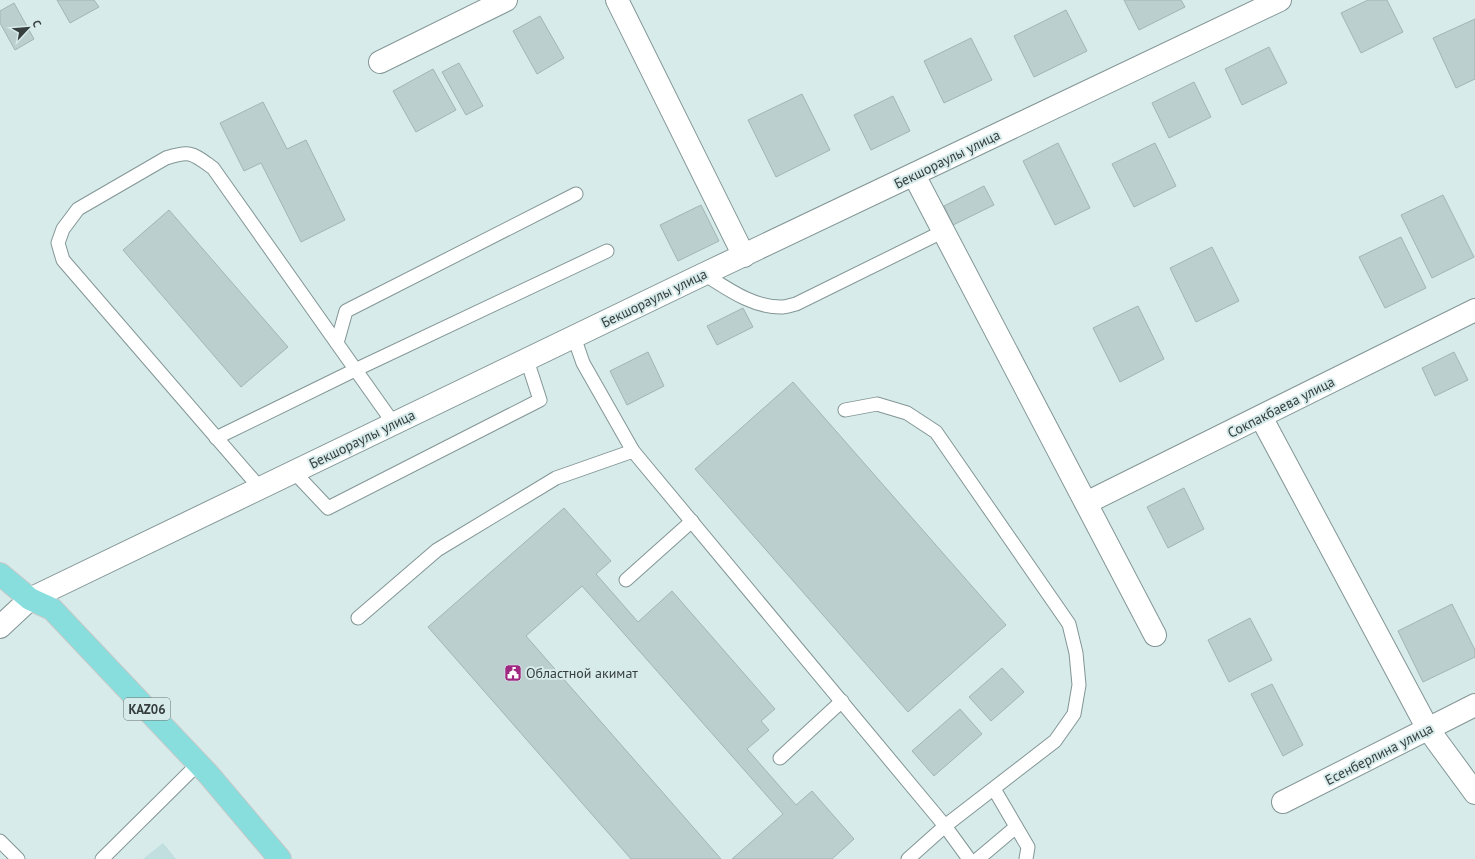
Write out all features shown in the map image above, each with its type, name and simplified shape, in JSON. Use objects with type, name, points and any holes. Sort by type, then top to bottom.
[{"type":"main road","name":"KAZ06","points":[[0,574],[30,599],[52,609],[199,763],[280,859]]},
{"type":"street","points":[[380,62],[506,0]]},
{"type":"street","points":[[617,0],[744,256]]},
{"type":"street","name":"Бекшораулы улица","points":[[0,627],[30,599],[704,274],[1280,0]]},
{"type":"street","points":[[914,175],[1155,635]]},
{"type":"street","name":"Сокпакбаева улица","points":[[1086,503],[1475,310]]},
{"type":"street","points":[[1261,417],[1428,729],[1475,793]]},
{"type":"street","name":"Есенберлина улица","points":[[1283,802],[1475,705]]},
{"type":"lane","points":[[260,488],[63,260],[58,242],[63,229],[78,209],[166,158],[180,153],[192,153],[213,168],[394,424]]},
{"type":"lane","points":[[337,344],[346,311],[576,194]]},
{"type":"lane","points":[[704,274],[737,295],[763,305],[782,307],[796,304],[944,231]]},
{"type":"lane","points":[[216,438],[355,370],[607,251]]},
{"type":"lane","points":[[574,337],[584,363],[633,451],[945,826],[969,859]]},
{"type":"lane","points":[[294,472],[328,508],[540,400],[527,360]]},
{"type":"lane","points":[[845,410],[876,404],[907,413],[936,432],[1068,624],[1076,652],[1079,685],[1074,714],[1056,741],[945,826],[908,859]]},
{"type":"lane","points":[[358,618],[437,550],[556,478],[633,451]]},
{"type":"lane","points":[[626,580],[692,521]]},
{"type":"lane","points":[[780,758],[842,701]]},
{"type":"lane","points":[[102,859],[199,763]]},
{"type":"lane","points":[[994,788],[1028,847],[1026,859]]},
{"type":"lane","points":[[978,859],[1016,826]]},
{"type":"lane","points":[[0,841],[18,859]]},
{"type":"shaded area","points":[[163,843],[176,859],[143,859]]},
{"type":"building","points":[[57,0],[94,0],[99,7],[70,23]]},
{"type":"building","points":[[1124,0],[1181,0],[1185,7],[1139,30]]},
{"type":"building","points":[[1368,0],[1387,0],[1403,32],[1361,53],[1341,13]]},
{"type":"building","points":[[14,3],[34,39],[15,50],[0,23],[0,11]]},
{"type":"building","points":[[1066,10],[1087,51],[1034,77],[1014,36]]},
{"type":"building","points":[[540,16],[564,58],[537,74],[513,31]]},
{"type":"building","points":[[1475,19],[1475,79],[1456,88],[1433,38]]},
{"type":"building","points":[[971,38],[992,80],[944,103],[924,61]]},
{"type":"building","points":[[1269,47],[1287,83],[1242,105],[1225,69]]},
{"type":"building","points":[[459,63],[483,106],[466,115],[442,72]]},
{"type":"building","points":[[433,69],[456,110],[416,132],[393,91]]},
{"type":"building","points":[[1194,82],[1211,117],[1169,138],[1152,103]]},
{"type":"building","points":[[802,94],[830,150],[776,177],[748,120]]},
{"type":"building","points":[[893,96],[910,131],[871,150],[854,115]]},
{"type":"building","points":[[263,102],[287,149],[306,140],[345,220],[301,242],[261,163],[244,171],[220,123]]},
{"type":"building","points":[[1058,143],[1090,208],[1055,225],[1023,161]]},
{"type":"building","points":[[1155,143],[1176,186],[1134,207],[1112,164]]},
{"type":"building","points":[[984,186],[994,205],[953,225],[944,206]]},
{"type":"building","points":[[1443,195],[1474,257],[1432,278],[1401,215]]},
{"type":"building","points":[[701,205],[719,241],[678,261],[660,225]]},
{"type":"building","points":[[169,210],[288,347],[241,387],[123,250]]},
{"type":"building","points":[[1401,237],[1426,288],[1385,308],[1359,257]]},
{"type":"building","points":[[1212,247],[1239,301],[1196,322],[1170,268]]},
{"type":"building","points":[[1138,306],[1164,359],[1120,382],[1093,328]]},
{"type":"building","points":[[743,308],[753,327],[717,345],[707,326]]},
{"type":"building","points":[[648,352],[664,386],[627,405],[610,371]]},
{"type":"building","points":[[1454,352],[1468,380],[1435,396],[1422,368]]},
{"type":"building","points":[[793,382],[1006,625],[908,712],[695,469]]},
{"type":"building","points":[[1184,488],[1204,529],[1168,548],[1147,507]]},
{"type":"building","name":"Областной акимат","points":[[564,508],[611,561],[596,574],[638,622],[672,591],[775,709],[761,721],[769,730],[747,749],[796,805],[812,791],[854,839],[832,859],[732,859],[783,814],[582,586],[526,636],[721,859],[631,859],[428,627]]},
{"type":"building","points":[[1452,604],[1475,650],[1475,657],[1423,682],[1398,631]]},
{"type":"building","points":[[1250,618],[1272,660],[1229,682],[1208,640]]},
{"type":"building","points":[[1002,668],[1024,692],[991,721],[969,697]]},
{"type":"building","points":[[1272,684],[1303,745],[1283,756],[1251,694]]},
{"type":"building","points":[[960,709],[982,734],[934,776],[912,751]]},
{"type":"place","name":"Областной акимат","points":[[513,673]]}]
